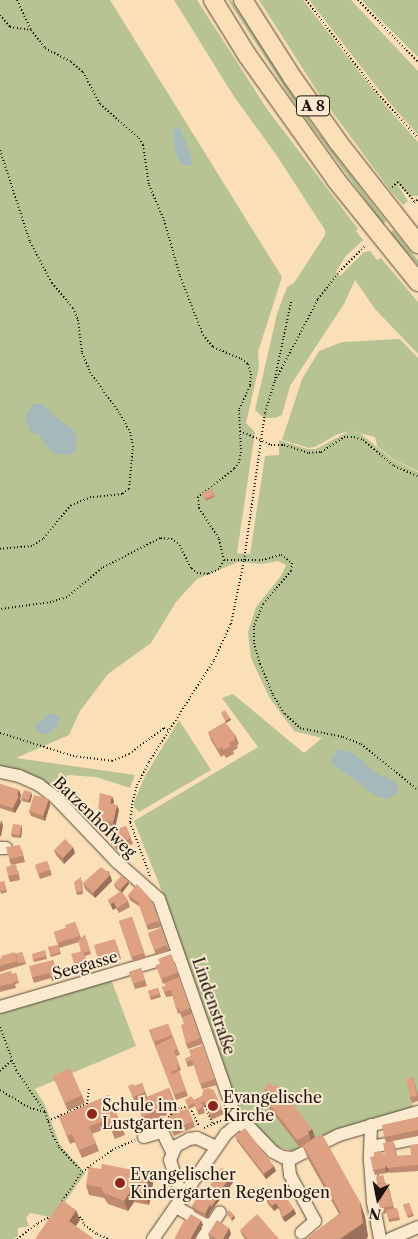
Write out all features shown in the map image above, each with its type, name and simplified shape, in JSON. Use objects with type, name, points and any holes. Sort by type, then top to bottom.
[{"type":"highway","name":"A 8","points":[[213,0],[248,55],[336,180],[418,282]]},
{"type":"highway","name":"A 8","points":[[243,0],[292,77],[338,142],[418,244]]},
{"type":"street","name":"Batzenhofweg","points":[[0,772],[19,776],[32,782],[56,798],[118,862],[159,900]]},
{"type":"street","name":"Lindenstraße","points":[[159,900],[237,1120]]},
{"type":"street","name":"Seegasse","points":[[0,1007],[179,954]]},
{"type":"street","points":[[153,1239],[216,1147],[237,1120],[250,1128],[273,1152],[288,1158],[299,1156],[340,1135],[418,1112]]},
{"type":"street","points":[[371,1125],[370,1147],[373,1202],[380,1239]]},
{"type":"street","points":[[144,1137],[159,1127],[172,1152]]},
{"type":"street","points":[[210,1226],[179,1202],[171,1166],[172,1152],[176,1146],[197,1138],[216,1147]]},
{"type":"street","points":[[370,1147],[418,1138]]},
{"type":"street","points":[[288,1158],[290,1176],[315,1221],[301,1233]]},
{"type":"street","points":[[202,1239],[220,1212]]},
{"type":"street","points":[[390,1239],[418,1227]]},
{"type":"path","points":[[0,609],[51,602],[67,597],[102,568],[160,538],[172,539],[178,543],[191,568],[198,574],[208,574],[219,569],[224,560],[219,539],[199,508],[198,497],[234,469],[239,462],[241,452],[239,410],[250,386],[251,374],[248,364],[213,347],[203,335],[180,276],[164,220],[149,185],[139,138],[100,104],[83,72],[71,62],[45,48],[31,30],[17,0]]},
{"type":"path","points":[[306,0],[378,94],[418,138]]},
{"type":"path","points":[[358,0],[418,62]]},
{"type":"path","points":[[0,15],[10,27],[31,30]]},
{"type":"path","points":[[0,150],[30,242],[52,283],[73,308],[78,320],[82,353],[90,372],[120,414],[130,432],[133,446],[129,489],[122,494],[91,497],[71,505],[43,539],[32,546],[0,549]]},
{"type":"path","points":[[392,187],[398,182],[414,202],[418,199]]},
{"type":"path","points":[[275,381],[318,300],[340,272],[366,245]]},
{"type":"path","points":[[159,900],[130,822],[137,785],[224,640],[231,624],[244,560],[265,413],[275,381],[279,353],[291,302]]},
{"type":"path","points":[[240,431],[260,442],[271,445],[284,445],[315,454],[344,437],[354,437],[363,440],[394,466],[418,476]]},
{"type":"path","points":[[224,560],[262,560],[281,555],[292,563],[291,571],[264,604],[254,626],[254,643],[260,664],[273,695],[285,714],[300,728],[344,737],[361,744],[418,790]]},
{"type":"path","points":[[0,733],[73,756],[106,761],[128,754],[164,728],[169,730]]},
{"type":"path","points":[[0,1027],[11,1061],[45,1112],[60,1147],[82,1172]]},
{"type":"path","points":[[0,1071],[11,1061]]},
{"type":"path","points":[[48,1121],[87,1104],[90,1088]]},
{"type":"path","points":[[0,1090],[30,1108],[45,1112]]},
{"type":"path","points":[[205,1106],[212,1124]]},
{"type":"path","points":[[159,1127],[185,1107],[188,1112],[192,1111],[200,1130],[220,1121],[237,1120]]},
{"type":"path","points":[[218,1117],[220,1121]]},
{"type":"path","points":[[61,1203],[82,1172],[112,1150],[144,1137]]},
{"type":"path","points":[[17,1239],[38,1222],[50,1218],[55,1210]]},
{"type":"path","points":[[75,1214],[82,1218],[84,1225],[97,1234],[109,1239]]},
{"type":"path","points":[[23,1234],[24,1239]]},
{"type":"green space","points":[[0,0],[110,0],[282,277],[258,352],[259,367],[246,423],[255,432],[237,553],[250,554],[265,456],[279,455],[279,440],[307,449],[316,449],[349,431],[309,448],[282,440],[302,379],[319,351],[342,342],[400,339],[418,358],[418,471],[394,460],[377,446],[375,437],[350,431],[361,434],[393,460],[418,472],[418,1101],[412,1103],[413,1108],[337,1129],[295,1151],[277,1147],[238,1107],[169,909],[134,821],[258,747],[222,698],[233,694],[304,753],[322,738],[294,731],[269,697],[251,658],[248,632],[256,607],[281,576],[286,565],[278,561],[262,564],[238,562],[197,579],[176,602],[151,643],[108,674],[80,711],[69,735],[16,758],[135,775],[130,788],[96,777],[68,775],[55,793],[0,768]]},
{"type":"green space","points":[[174,0],[197,0],[267,109],[358,229],[356,231],[363,240],[345,257],[336,272],[340,276],[364,252],[370,251],[377,260],[381,258],[418,302],[418,354],[375,309],[355,280],[344,304],[290,386],[282,415],[275,418],[264,418],[255,410],[277,314],[287,287],[294,283],[325,235],[325,230],[277,156],[233,95]]},
{"type":"green space","points":[[228,0],[231,0],[314,127],[386,221],[383,224],[297,107]]},
{"type":"green space","points":[[259,0],[303,0],[385,105],[418,142],[418,195],[416,197],[414,195],[411,197],[396,182],[408,201],[403,205],[390,190],[319,94]]},
{"type":"green space","points":[[309,0],[351,0],[418,71],[418,135],[387,100]]},
{"type":"green space","points":[[362,0],[418,0],[418,57],[369,8]]},
{"type":"green space","points":[[393,230],[418,260],[418,265],[390,233]]},
{"type":"green space","points":[[179,720],[211,770],[139,812],[134,807],[134,802],[145,776]]},
{"type":"green space","points":[[111,979],[136,1046],[35,1089],[45,1105],[60,1145],[85,1173],[54,1218],[30,1213],[26,1218],[29,1226],[18,1228],[18,1236],[13,1239],[0,1239],[0,1011]]},
{"type":"shaded area","points":[[179,127],[191,154],[192,165],[182,165],[175,153],[173,130]]},
{"type":"shaded area","points":[[32,404],[42,404],[73,429],[77,440],[76,451],[67,455],[55,454],[45,444],[39,434],[31,432],[25,418]]},
{"type":"shaded area","points":[[49,714],[58,715],[60,719],[57,727],[47,734],[38,733],[35,725]]},
{"type":"shaded area","points":[[338,749],[353,753],[380,776],[385,776],[394,782],[398,786],[397,793],[388,799],[378,797],[331,763]]},
{"type":"building","points":[[212,489],[214,495],[205,499],[202,493]]},
{"type":"building","points":[[225,710],[230,718],[225,721],[221,713]]},
{"type":"building","points":[[225,722],[236,736],[234,737],[235,740],[229,743],[231,746],[223,750],[222,747],[218,749],[208,732]]},
{"type":"building","points":[[0,784],[19,790],[17,795],[19,796],[13,808],[0,804]]},
{"type":"building","points":[[24,790],[31,792],[29,800],[21,798]]},
{"type":"building","points":[[100,793],[112,796],[110,803],[117,805],[113,822],[97,819]]},
{"type":"building","points":[[34,795],[49,799],[43,816],[29,811]]},
{"type":"building","points":[[13,824],[21,825],[20,835],[11,834]]},
{"type":"building","points":[[126,826],[131,838],[115,844],[105,834]]},
{"type":"building","points":[[65,839],[73,847],[63,858],[54,850]]},
{"type":"building","points":[[20,845],[23,856],[9,859],[6,847]]},
{"type":"building","points":[[47,861],[50,870],[38,874],[35,865]]},
{"type":"building","points":[[16,864],[18,874],[8,876],[6,867]]},
{"type":"building","points":[[101,867],[109,871],[110,875],[93,893],[83,883]]},
{"type":"building","points":[[121,876],[128,881],[120,890],[114,884]]},
{"type":"building","points":[[81,877],[82,891],[76,892],[74,882]]},
{"type":"building","points":[[4,881],[6,890],[0,891],[0,882]]},
{"type":"building","points":[[137,884],[150,898],[159,921],[146,925],[138,902],[128,895]]},
{"type":"building","points":[[121,891],[128,901],[117,908],[114,902],[111,904],[108,900]]},
{"type":"building","points":[[132,917],[144,953],[131,957],[119,921]]},
{"type":"building","points":[[75,922],[80,936],[57,943],[54,932],[66,928],[65,925]]},
{"type":"building","points":[[161,928],[167,945],[154,950],[148,933]]},
{"type":"building","points":[[85,935],[90,951],[84,953],[81,951],[78,940]]},
{"type":"building","points":[[115,939],[119,953],[98,959],[94,945]]},
{"type":"building","points":[[58,945],[60,952],[50,955],[48,947]]},
{"type":"building","points":[[45,950],[46,956],[33,960],[32,954]]},
{"type":"building","points":[[83,951],[86,962],[75,966],[71,954]]},
{"type":"building","points":[[15,952],[17,961],[0,966],[1,956]]},
{"type":"building","points":[[22,952],[25,962],[18,963],[16,954]]},
{"type":"building","points":[[171,954],[178,972],[161,979],[156,965],[160,964],[158,959]]},
{"type":"building","points":[[53,960],[57,974],[50,976],[50,973],[32,977],[29,966]]},
{"type":"building","points":[[141,968],[145,980],[133,984],[129,972]]},
{"type":"building","points":[[11,971],[14,983],[0,986],[0,974]]},
{"type":"building","points":[[16,973],[18,981],[14,982],[12,974]]},
{"type":"building","points":[[179,977],[190,1008],[180,1012],[178,1008],[176,1009],[171,990],[164,992],[162,987],[166,986],[165,983]]},
{"type":"building","points":[[158,988],[160,994],[150,997],[148,991]]},
{"type":"building","points":[[192,1014],[200,1038],[186,1044],[181,1025],[184,1024],[182,1018]]},
{"type":"building","points":[[168,1024],[172,1035],[153,1042],[149,1030]]},
{"type":"building","points":[[173,1037],[178,1049],[174,1051],[179,1065],[177,1066],[178,1069],[171,1072],[172,1074],[179,1071],[186,1090],[174,1095],[155,1046]]},
{"type":"building","points":[[203,1045],[215,1079],[200,1084],[192,1060],[186,1062],[185,1059],[191,1056],[189,1050]]},
{"type":"building","points":[[70,1068],[82,1095],[65,1103],[53,1076]]},
{"type":"building","points":[[413,1077],[417,1096],[410,1097],[406,1079]]},
{"type":"building","points":[[142,1083],[145,1092],[133,1097],[128,1086]]},
{"type":"building","points":[[270,1083],[273,1087],[277,1084],[312,1129],[308,1132],[309,1134],[297,1140],[263,1096],[268,1092],[264,1088]]},
{"type":"building","points":[[169,1088],[174,1100],[142,1117],[136,1102]]},
{"type":"building","name":"Evangelische Kirche","points":[[208,1088],[214,1090],[222,1109],[210,1114],[204,1101],[201,1102],[203,1107],[197,1110],[193,1101],[202,1096],[203,1090]]},
{"type":"building","points":[[109,1095],[122,1127],[112,1131],[107,1119],[89,1127],[96,1143],[79,1150],[72,1134],[67,1136],[59,1117]]},
{"type":"building","points":[[191,1096],[194,1103],[188,1106],[185,1100]]},
{"type":"building","points":[[179,1107],[181,1111],[188,1108],[193,1121],[172,1131],[167,1118],[173,1115],[171,1110]]},
{"type":"building","points":[[418,1117],[418,1130],[384,1137],[382,1125]]},
{"type":"building","points":[[245,1128],[274,1166],[264,1174],[235,1136]]},
{"type":"building","points":[[322,1134],[360,1202],[363,1223],[340,1239],[306,1239],[341,1213],[303,1145]]},
{"type":"building","points":[[393,1141],[396,1156],[411,1155],[410,1145],[418,1144],[418,1165],[387,1168],[387,1165],[385,1168],[373,1170],[370,1157],[374,1156],[374,1152],[381,1151],[382,1154],[385,1154],[383,1143]]},
{"type":"building","points":[[102,1164],[149,1173],[145,1195],[130,1192],[124,1201],[104,1193],[101,1187],[86,1185],[89,1167],[101,1169]]},
{"type":"building","points":[[222,1168],[232,1175],[220,1191],[210,1185],[215,1179],[213,1177]]},
{"type":"building","points":[[383,1175],[385,1183],[377,1184],[376,1177]]},
{"type":"building","points":[[387,1183],[393,1206],[380,1208],[374,1185]]},
{"type":"building","points":[[211,1187],[221,1194],[211,1207],[210,1204],[202,1200]]},
{"type":"building","points":[[280,1188],[294,1209],[283,1217],[280,1212],[282,1211],[276,1203],[272,1206],[266,1198]]},
{"type":"building","points":[[197,1197],[210,1204],[205,1214],[192,1206]]},
{"type":"building","points":[[62,1200],[76,1210],[69,1221],[94,1239],[35,1239]]},
{"type":"building","points":[[409,1203],[413,1214],[407,1216],[403,1205]]},
{"type":"building","points":[[397,1208],[399,1217],[388,1219],[386,1210]]},
{"type":"building","points":[[229,1210],[234,1215],[231,1219],[226,1214]]},
{"type":"building","points":[[191,1214],[201,1220],[190,1239],[174,1239],[185,1219],[187,1220]]},
{"type":"building","points":[[257,1214],[279,1239],[248,1239],[240,1230]]},
{"type":"building","points":[[217,1220],[229,1228],[223,1239],[217,1239],[208,1234]]},
{"type":"place","name":"Evangelische Kirche","points":[[213,1106]]},
{"type":"place","name":"Schule im Lustgarten","points":[[92,1114]]},
{"type":"place","name":"Evangelischer Kindergarten Regenbogen","points":[[120,1183]]}]
